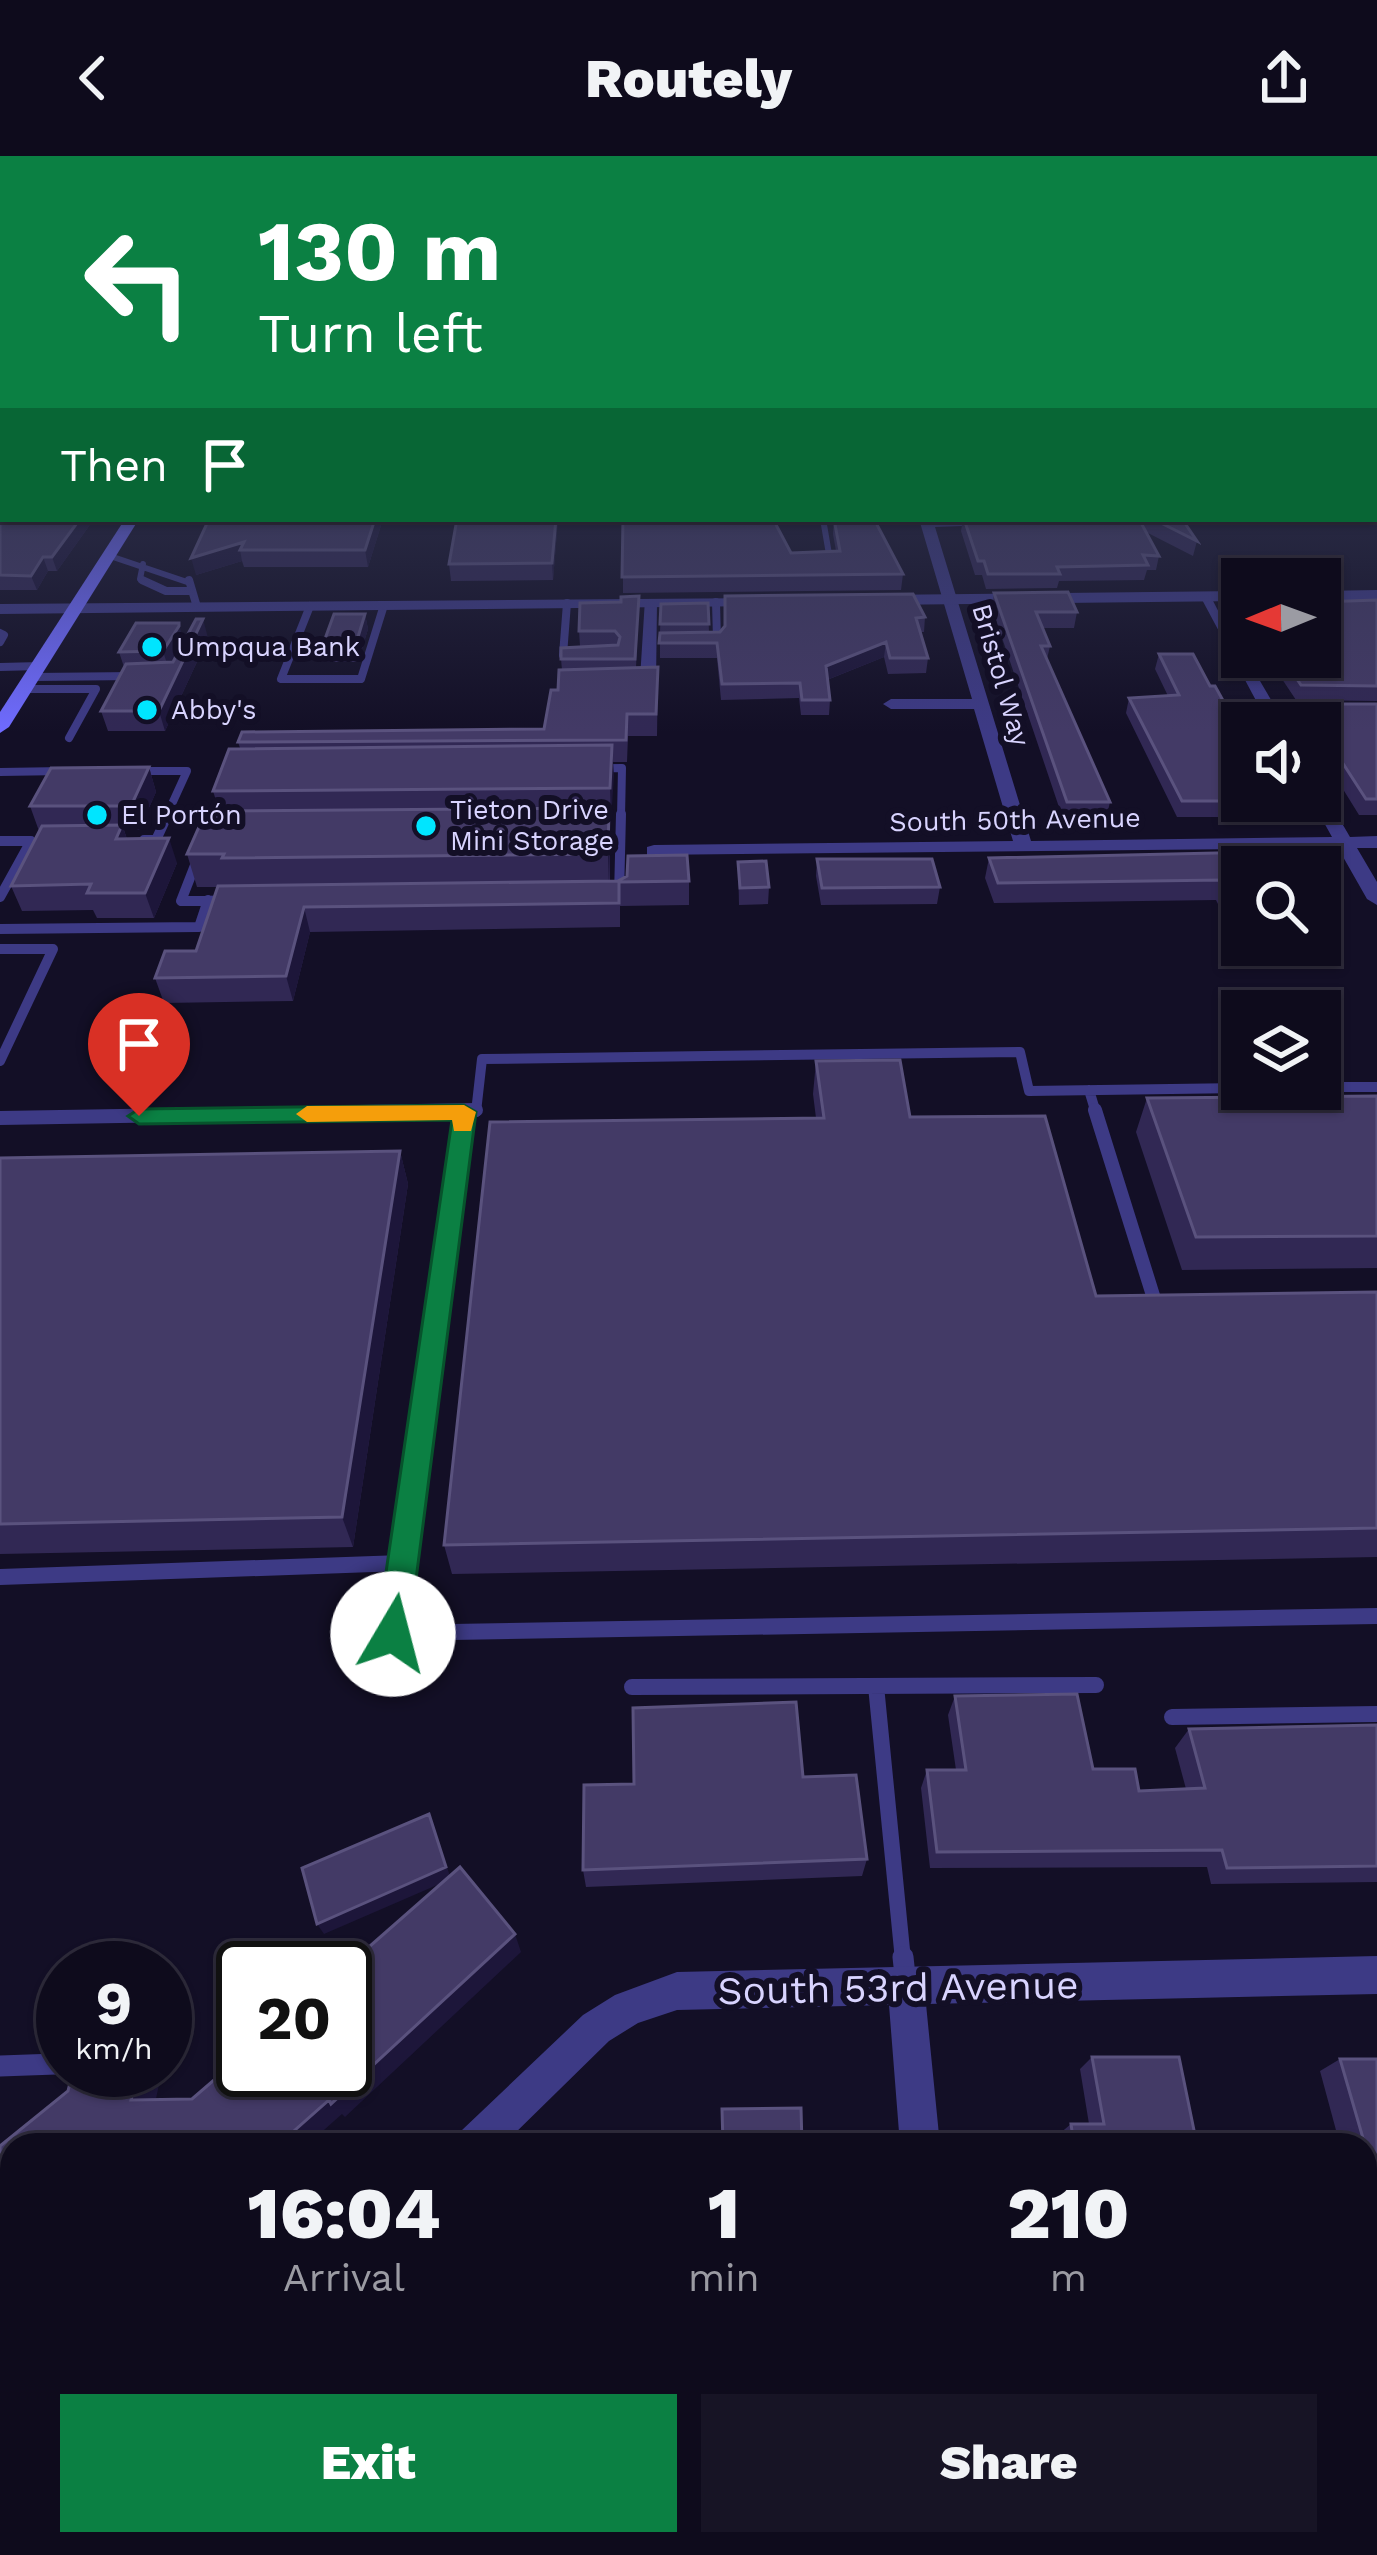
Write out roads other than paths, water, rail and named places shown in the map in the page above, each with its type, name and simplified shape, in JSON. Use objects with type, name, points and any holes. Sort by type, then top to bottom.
[{"type":"main road","points":[[0,727],[130,522]]},
{"type":"street","name":"Bristol Way","points":[[927,522],[1024,847]]},
{"type":"street","points":[[1341,596],[1377,595]]},
{"type":"street","points":[[1204,597],[1264,702]]},
{"type":"street","points":[[857,600],[1221,597]]},
{"type":"street","points":[[0,609],[786,601]]},
{"type":"street","points":[[605,684],[648,684],[650,602]]},
{"type":"street","points":[[891,704],[981,704]]},
{"type":"street","points":[[1341,712],[1377,709]]},
{"type":"street","points":[[1332,822],[1377,899]]},
{"type":"street","name":"South 50th Avenue","points":[[654,851],[1377,842]]},
{"type":"street","name":"South 53rd Avenue","points":[[487,2133],[596,2028],[628,2008],[677,1991],[1377,1976]]},
{"type":"street","points":[[906,1989],[919,2133]]},
{"type":"lane","points":[[824,522],[830,560]]},
{"type":"lane","points":[[110,556],[189,579],[199,606]]},
{"type":"lane","points":[[143,564],[140,579],[199,606]]},
{"type":"lane","points":[[694,640],[717,640],[716,602]]},
{"type":"lane","points":[[566,603],[563,655],[580,655]]},
{"type":"lane","points":[[310,606],[281,679],[361,679],[384,605]]},
{"type":"lane","points":[[0,633],[4,635],[0,642]]},
{"type":"lane","points":[[649,640],[672,640]]},
{"type":"lane","points":[[0,667],[96,689],[69,738]]},
{"type":"lane","points":[[33,678],[154,676]]},
{"type":"lane","points":[[622,768],[620,830],[619,896],[181,901],[231,772],[622,768]]},
{"type":"lane","points":[[0,772],[70,771]]},
{"type":"lane","points":[[117,771],[187,771],[156,840],[135,840]]},
{"type":"lane","points":[[597,830],[620,830]]},
{"type":"lane","points":[[207,833],[230,833]]},
{"type":"lane","points":[[0,841],[52,841]]},
{"type":"lane","points":[[0,897],[31,841]]},
{"type":"lane","points":[[0,929],[199,927],[208,900]]},
{"type":"lane","points":[[0,949],[53,949],[0,1061]]},
{"type":"lane","points":[[0,1118],[476,1112],[482,1059],[1020,1052],[1029,1091],[1221,1088]]},
{"type":"lane","points":[[1341,1087],[1377,1087]]},
{"type":"lane","points":[[1088,1090],[1156,1305],[1178,1304]]},
{"type":"lane","points":[[464,1112],[393,1634],[1377,1616]]},
{"type":"lane","points":[[0,1576],[402,1564]]},
{"type":"lane","points":[[876,1685],[906,1989]]},
{"type":"lane","points":[[632,1687],[1096,1685]]},
{"type":"lane","points":[[1172,1718],[1377,1714]]},
{"type":"lane","points":[[0,2066],[36,2065]]},
{"type":"place","name":"Umpqua Bank","points":[[152,647]]},
{"type":"place","name":"Abby's","points":[[147,710]]},
{"type":"place","name":"El Portón","points":[[97,815]]},
{"type":"place","name":"Tieton Drive Mini Storage","points":[[426,826]]}]
